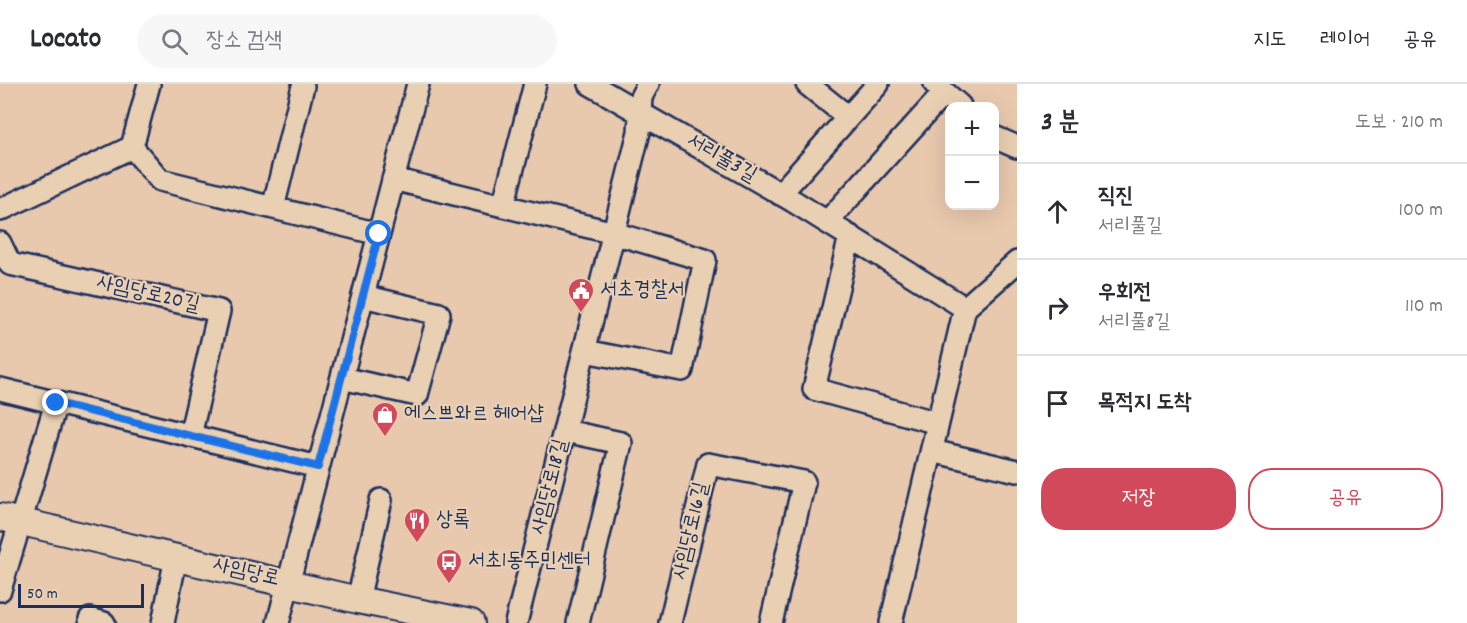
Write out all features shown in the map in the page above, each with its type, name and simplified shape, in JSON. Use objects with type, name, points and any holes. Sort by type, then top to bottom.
[{"type":"main road","name":"사임당로","points":[[10,519],[358,600],[471,623]]},
{"type":"street","points":[[278,623],[418,84]]},
{"type":"street","points":[[503,206],[535,84]]},
{"type":"street","name":"서리풀3길","points":[[590,84],[827,222],[965,308]]},
{"type":"street","name":"사임당로18길","points":[[516,623],[639,132],[641,97],[648,84]]},
{"type":"street","points":[[807,84],[848,117]]},
{"type":"street","points":[[780,194],[878,84]]},
{"type":"street","points":[[132,147],[143,85]]},
{"type":"street","points":[[273,208],[303,86]]},
{"type":"street","points":[[827,222],[946,94]]},
{"type":"street","points":[[999,139],[1017,147]]},
{"type":"street","points":[[132,147],[160,180],[379,234]]},
{"type":"street","points":[[0,210],[132,147]]},
{"type":"street","points":[[393,179],[614,233],[705,260],[682,370],[585,351]]},
{"type":"street","points":[[850,236],[814,389],[938,423]]},
{"type":"street","name":"사임당로20길","points":[[0,243],[10,264],[219,311],[190,436]]},
{"type":"street","points":[[891,623],[965,308],[1017,262]]},
{"type":"street","points":[[342,378],[417,395],[439,314],[363,296]]},
{"type":"street","points":[[0,389],[318,467]]},
{"type":"street","points":[[0,590],[10,519],[56,403]]},
{"type":"street","points":[[565,431],[621,443],[578,623]]},
{"type":"street","points":[[932,451],[1017,471]]},
{"type":"street","name":"사임당로16길","points":[[670,623],[708,464],[804,482],[771,623]]},
{"type":"street","points":[[358,600],[381,500]]},
{"type":"street","points":[[167,622],[176,557]]},
{"type":"place","name":"서초경찰서","points":[[581,314]]},
{"type":"place","name":"에스쁘와르 헤어샵","points":[[385,438]]},
{"type":"place","name":"상록","points":[[417,544]]},
{"type":"place","name":"서초1동주민센터","points":[[449,585]]},
{"type":"route","points":[[56,403],[318,467],[379,234]]}]
